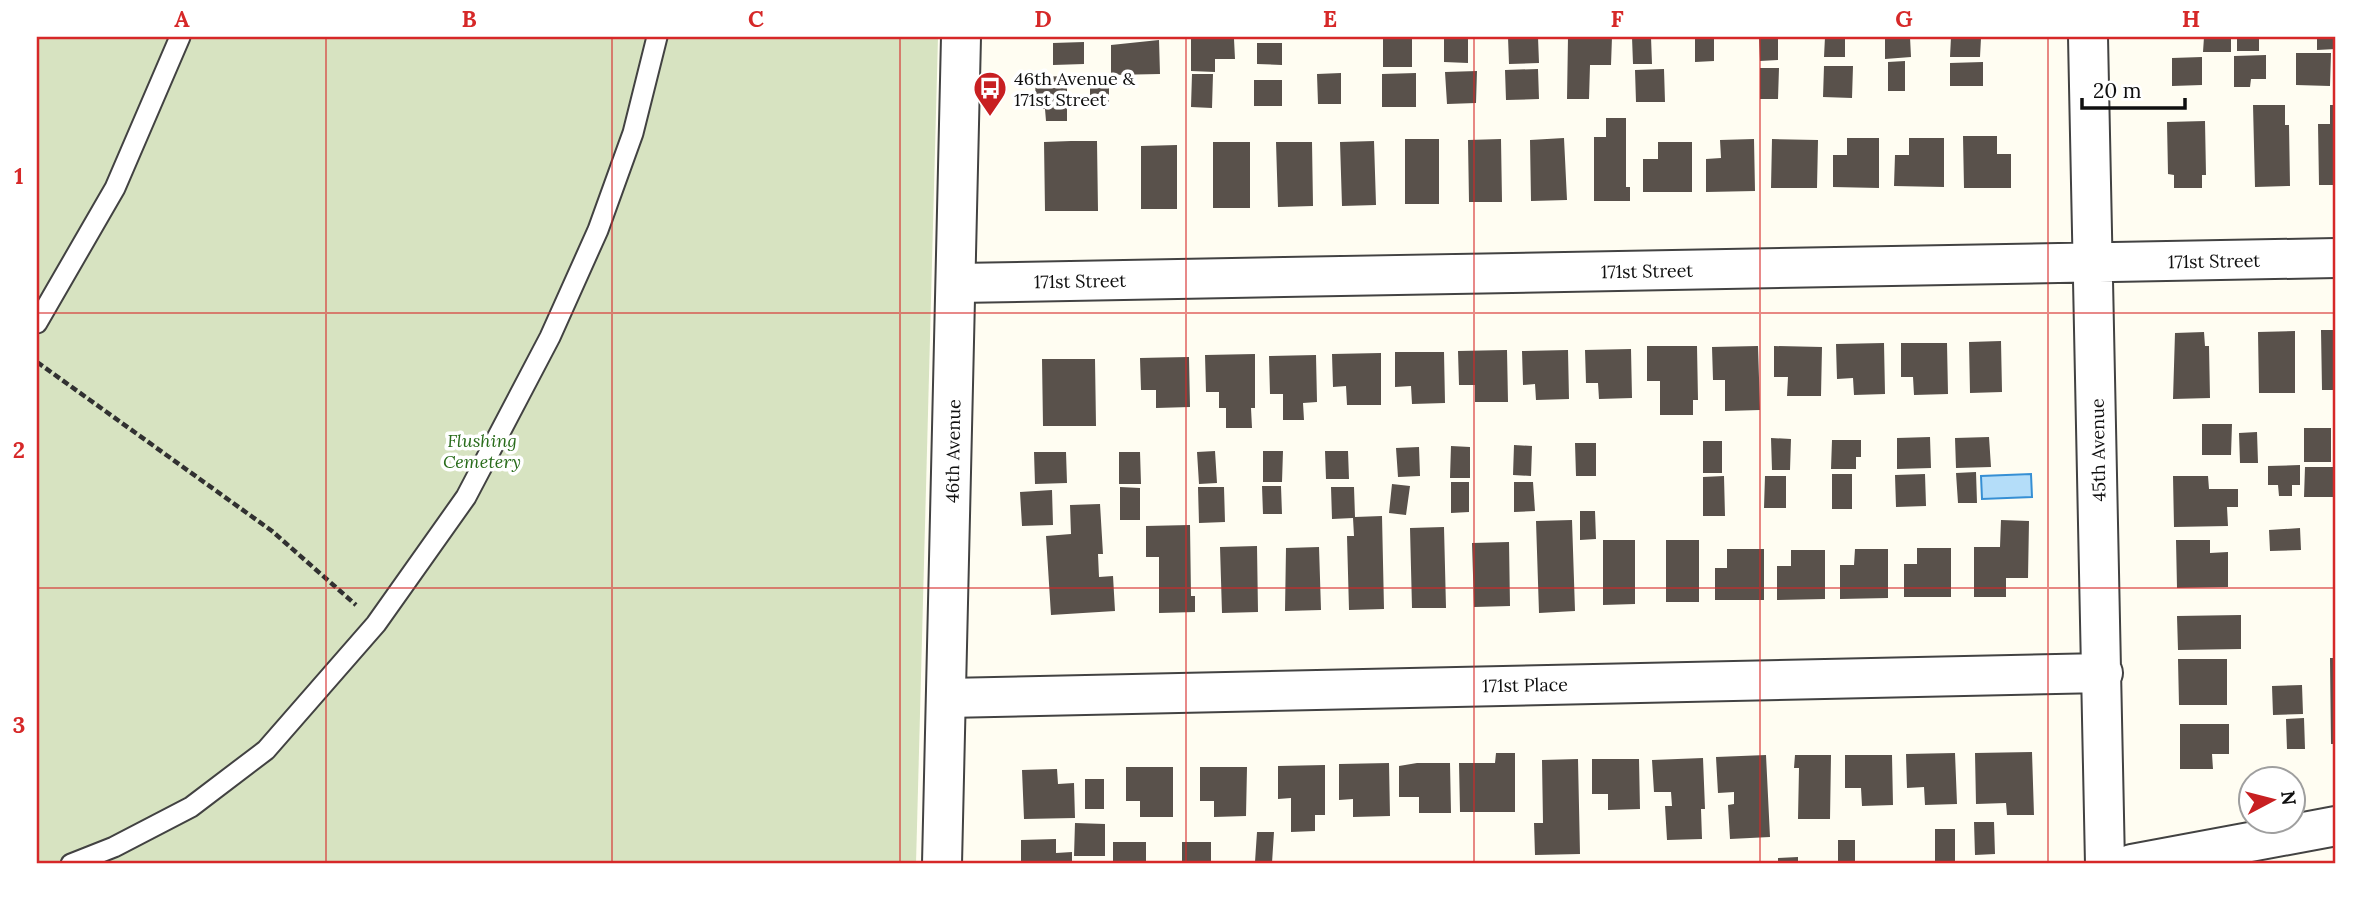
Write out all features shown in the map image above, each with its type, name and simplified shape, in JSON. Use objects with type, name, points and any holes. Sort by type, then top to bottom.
[{"type":"street","name":"46th Avenue","points":[[942,864],[961,37]]},
{"type":"street","name":"45th Avenue","points":[[2088,37],[2105,864]]},
{"type":"street","name":"171st Street","points":[[957,284],[2336,258]]},
{"type":"street","name":"171st Place","points":[[947,698],[2103,673]]},
{"type":"street","points":[[2132,864],[2336,826]]},
{"type":"lane","points":[[37,323],[115,188],[180,37]]},
{"type":"lane","points":[[71,864],[114,847],[191,807],[266,750],[376,624],[466,497],[550,337],[598,230],[633,133],[657,37]]},
{"type":"path","points":[[37,362],[272,531],[376,624]]},
{"type":"green space","name":"Flushing Cemetery","points":[[37,37],[938,37],[916,864],[37,864]]},
{"type":"water","points":[[2031,474],[2032,497],[1982,499],[1981,476]]},
{"type":"building","points":[[1191,37],[1234,39],[1235,59],[1215,59],[1215,72],[1191,71]]},
{"type":"building","points":[[1383,37],[1412,37],[1412,67],[1383,67]]},
{"type":"building","points":[[1444,37],[1468,37],[1468,63],[1444,62]]},
{"type":"building","points":[[1508,37],[1538,37],[1539,63],[1509,64]]},
{"type":"building","points":[[1568,37],[1612,37],[1611,65],[1590,65],[1589,99],[1567,99]]},
{"type":"building","points":[[1632,37],[1651,37],[1652,64],[1633,64]]},
{"type":"building","points":[[1695,37],[1714,37],[1714,61],[1695,62]]},
{"type":"building","points":[[1759,37],[1778,37],[1778,60],[1760,61]]},
{"type":"building","points":[[1825,37],[1845,37],[1845,57],[1824,57]]},
{"type":"building","points":[[1885,37],[1910,37],[1911,57],[1885,59]]},
{"type":"building","points":[[1951,37],[1981,38],[1980,57],[1950,57]]},
{"type":"building","points":[[2204,37],[2231,37],[2231,52],[2203,52]]},
{"type":"building","points":[[2237,37],[2259,37],[2259,51],[2237,51]]},
{"type":"building","points":[[2317,37],[2336,37],[2336,49],[2317,50]]},
{"type":"building","points":[[1159,40],[1160,74],[1111,75],[1111,45]]},
{"type":"building","points":[[1084,42],[1084,64],[1053,65],[1053,43]]},
{"type":"building","points":[[1257,43],[1282,43],[1282,65],[1257,64]]},
{"type":"building","points":[[2296,53],[2331,53],[2330,86],[2296,85]]},
{"type":"building","points":[[2266,55],[2266,79],[2251,79],[2250,87],[2234,87],[2234,56]]},
{"type":"building","points":[[2202,57],[2202,85],[2172,86],[2172,58]]},
{"type":"building","points":[[1905,61],[1905,91],[1888,91],[1888,62]]},
{"type":"building","points":[[1983,62],[1983,86],[1950,86],[1950,63]]},
{"type":"building","points":[[1824,66],[1853,66],[1852,98],[1823,97]]},
{"type":"building","points":[[1760,68],[1779,68],[1778,99],[1760,99]]},
{"type":"building","points":[[1538,69],[1539,99],[1506,100],[1505,70]]},
{"type":"building","points":[[1664,69],[1665,102],[1636,102],[1635,70]]},
{"type":"building","points":[[1477,71],[1476,103],[1447,104],[1445,72]]},
{"type":"building","points":[[1341,73],[1341,104],[1318,104],[1317,74]]},
{"type":"building","points":[[1416,73],[1416,107],[1382,107],[1382,74]]},
{"type":"building","points":[[1192,74],[1213,74],[1212,108],[1191,107]]},
{"type":"building","points":[[1067,76],[1067,121],[1046,121],[1045,109],[1036,109],[1035,77]]},
{"type":"building","points":[[1254,80],[1282,80],[1282,106],[1254,106]]},
{"type":"building","points":[[1090,81],[1109,81],[1109,107],[1090,108]]},
{"type":"building","points":[[2253,105],[2285,105],[2285,125],[2289,125],[2290,186],[2255,187]]},
{"type":"building","points":[[2330,105],[2336,105],[2336,185],[2319,185],[2318,124],[2330,124]]},
{"type":"building","points":[[1606,118],[1626,118],[1626,187],[1630,187],[1630,201],[1594,201],[1594,137],[1606,137]]},
{"type":"building","points":[[2205,121],[2206,175],[2202,175],[2202,188],[2174,188],[2174,175],[2168,174],[2167,122]]},
{"type":"building","points":[[1963,136],[1997,136],[1997,154],[2011,154],[2011,188],[1964,188]]},
{"type":"building","points":[[1564,138],[1567,200],[1531,201],[1530,140]]},
{"type":"building","points":[[1847,138],[1879,138],[1879,188],[1833,187],[1833,155],[1847,155]]},
{"type":"building","points":[[1909,138],[1944,138],[1944,187],[1894,186],[1895,155],[1909,155]]},
{"type":"building","points":[[1405,139],[1439,139],[1439,204],[1405,204]]},
{"type":"building","points":[[1501,139],[1502,202],[1469,202],[1468,140]]},
{"type":"building","points":[[1754,139],[1755,191],[1706,192],[1706,159],[1721,158],[1720,140]]},
{"type":"building","points":[[1772,139],[1818,140],[1817,188],[1771,188]]},
{"type":"building","points":[[1097,141],[1098,211],[1045,211],[1044,142]]},
{"type":"building","points":[[1374,141],[1376,205],[1342,206],[1340,142]]},
{"type":"building","points":[[1213,142],[1250,142],[1250,208],[1213,208]]},
{"type":"building","points":[[1276,142],[1312,142],[1313,206],[1278,207]]},
{"type":"building","points":[[1658,142],[1692,142],[1692,192],[1643,192],[1643,159],[1658,159]]},
{"type":"building","points":[[1177,145],[1177,209],[1141,209],[1141,146]]},
{"type":"building","points":[[2321,330],[2336,330],[2336,390],[2322,390]]},
{"type":"building","points":[[2295,331],[2295,393],[2259,393],[2258,332]]},
{"type":"building","points":[[2204,332],[2205,346],[2209,346],[2210,398],[2173,399],[2175,333]]},
{"type":"building","points":[[2001,341],[2002,392],[1970,393],[1969,342]]},
{"type":"building","points":[[1884,343],[1885,394],[1854,395],[1853,378],[1837,379],[1836,344]]},
{"type":"building","points":[[1901,343],[1947,343],[1948,394],[1914,395],[1913,377],[1901,377]]},
{"type":"building","points":[[1647,346],[1697,346],[1698,400],[1693,400],[1693,415],[1660,415],[1660,381],[1647,381]]},
{"type":"building","points":[[1758,346],[1760,410],[1725,411],[1725,380],[1713,380],[1712,347]]},
{"type":"building","points":[[1774,346],[1822,347],[1821,396],[1787,396],[1788,377],[1774,377]]},
{"type":"building","points":[[1631,349],[1632,398],[1599,399],[1598,383],[1586,383],[1585,350]]},
{"type":"building","points":[[1507,350],[1508,402],[1475,402],[1475,385],[1459,385],[1458,351]]},
{"type":"building","points":[[1568,350],[1569,399],[1536,400],[1535,384],[1523,385],[1522,351]]},
{"type":"building","points":[[1395,352],[1444,352],[1445,403],[1412,404],[1411,386],[1395,387]]},
{"type":"building","points":[[1381,353],[1381,405],[1347,405],[1346,386],[1333,387],[1332,354]]},
{"type":"building","points":[[1255,354],[1255,408],[1251,408],[1252,428],[1226,428],[1226,408],[1219,408],[1219,392],[1206,392],[1205,355]]},
{"type":"building","points":[[1316,355],[1317,402],[1303,403],[1304,420],[1283,420],[1283,394],[1270,394],[1269,356]]},
{"type":"building","points":[[1189,357],[1190,407],[1156,408],[1156,390],[1141,390],[1140,358]]},
{"type":"building","points":[[1042,359],[1095,359],[1096,426],[1043,426]]},
{"type":"building","points":[[2202,424],[2232,424],[2231,455],[2202,455]]},
{"type":"building","points":[[2304,428],[2331,428],[2331,462],[2304,462]]},
{"type":"building","points":[[2257,432],[2258,463],[2240,463],[2239,433]]},
{"type":"building","points":[[1930,437],[1931,468],[1897,469],[1897,438]]},
{"type":"building","points":[[1989,437],[1991,467],[1956,468],[1955,438]]},
{"type":"building","points":[[1771,438],[1791,439],[1790,470],[1772,470]]},
{"type":"building","points":[[1832,440],[1861,440],[1861,457],[1856,457],[1856,469],[1831,469]]},
{"type":"building","points":[[1703,441],[1722,441],[1722,473],[1703,473]]},
{"type":"building","points":[[1575,443],[1596,443],[1596,476],[1576,476]]},
{"type":"building","points":[[1514,445],[1532,446],[1531,476],[1513,475]]},
{"type":"building","points":[[1451,446],[1470,447],[1470,478],[1450,478]]},
{"type":"building","points":[[1419,447],[1420,476],[1398,477],[1396,448]]},
{"type":"building","points":[[1215,451],[1217,483],[1199,484],[1197,452]]},
{"type":"building","points":[[1263,451],[1283,451],[1282,482],[1263,482]]},
{"type":"building","points":[[1325,451],[1348,451],[1349,479],[1326,479]]},
{"type":"building","points":[[1034,452],[1066,452],[1067,483],[1035,484]]},
{"type":"building","points":[[1119,452],[1140,452],[1141,484],[1119,484]]},
{"type":"building","points":[[2300,465],[2300,485],[2292,485],[2292,496],[2279,496],[2278,485],[2268,485],[2268,466]]},
{"type":"building","points":[[2305,467],[2336,467],[2336,497],[2304,497]]},
{"type":"building","points":[[1976,472],[1977,503],[1958,503],[1956,473]]},
{"type":"building","points":[[1832,474],[1852,474],[1852,509],[1832,509]]},
{"type":"building","points":[[1925,474],[1926,506],[1896,507],[1895,475]]},
{"type":"building","points":[[1724,476],[1725,516],[1703,516],[1703,477]]},
{"type":"building","points":[[1765,476],[1786,476],[1786,508],[1764,508]]},
{"type":"building","points":[[2173,476],[2208,476],[2209,489],[2238,489],[2238,507],[2227,507],[2228,526],[2174,527]]},
{"type":"building","points":[[1451,482],[1469,482],[1469,512],[1451,513]]},
{"type":"building","points":[[1514,482],[1533,482],[1535,511],[1514,512]]},
{"type":"building","points":[[1392,484],[1410,486],[1406,515],[1389,513]]},
{"type":"building","points":[[1262,486],[1281,486],[1282,514],[1263,514]]},
{"type":"building","points":[[1120,487],[1140,488],[1140,520],[1120,520]]},
{"type":"building","points":[[1198,487],[1224,487],[1225,522],[1199,523]]},
{"type":"building","points":[[1331,487],[1354,487],[1355,517],[1382,516],[1384,609],[1349,610],[1347,536],[1354,536],[1353,518],[1332,519]]},
{"type":"building","points":[[1052,490],[1053,525],[1022,526],[1020,492]]},
{"type":"building","points":[[1100,504],[1103,554],[1098,554],[1099,577],[1113,576],[1115,611],[1051,615],[1046,536],[1071,534],[1070,505]]},
{"type":"building","points":[[1580,511],[1595,511],[1596,539],[1580,540]]},
{"type":"building","points":[[1572,520],[1575,611],[1539,613],[1536,521]]},
{"type":"building","points":[[2001,520],[2029,521],[2028,578],[2006,578],[2006,597],[1974,597],[1974,547],[2000,547]]},
{"type":"building","points":[[1190,525],[1191,596],[1195,596],[1195,612],[1159,613],[1159,557],[1146,557],[1146,526]]},
{"type":"building","points":[[1444,527],[1446,608],[1412,608],[1410,528]]},
{"type":"building","points":[[2300,528],[2301,550],[2270,551],[2269,530]]},
{"type":"building","points":[[1603,540],[1635,540],[1635,604],[1603,605]]},
{"type":"building","points":[[1666,540],[1699,540],[1699,602],[1666,602]]},
{"type":"building","points":[[2176,540],[2210,540],[2210,553],[2228,552],[2228,587],[2177,588]]},
{"type":"building","points":[[1509,542],[1510,606],[1474,607],[1472,543]]},
{"type":"building","points":[[1257,546],[1258,612],[1222,613],[1220,547]]},
{"type":"building","points":[[1319,547],[1321,610],[1285,611],[1286,548]]},
{"type":"building","points":[[1917,548],[1951,548],[1951,597],[1904,597],[1904,564],[1917,564]]},
{"type":"building","points":[[1727,549],[1764,549],[1764,600],[1715,600],[1715,568],[1727,568]]},
{"type":"building","points":[[1855,549],[1888,549],[1888,598],[1840,599],[1840,565],[1854,565]]},
{"type":"building","points":[[1791,550],[1825,550],[1825,599],[1777,600],[1777,566],[1791,566]]},
{"type":"building","points":[[2241,615],[2241,649],[2178,650],[2177,616]]},
{"type":"building","points":[[2330,658],[2336,658],[2336,744],[2331,744]]},
{"type":"building","points":[[2178,659],[2227,659],[2227,705],[2179,705]]},
{"type":"building","points":[[2302,685],[2303,714],[2273,715],[2272,686]]},
{"type":"building","points":[[2304,718],[2305,749],[2287,749],[2286,719]]},
{"type":"building","points":[[2180,724],[2229,724],[2229,754],[2212,754],[2213,769],[2180,769]]},
{"type":"building","points":[[2032,752],[2034,815],[2007,815],[2006,803],[1976,804],[1975,753]]},
{"type":"building","points":[[1496,753],[1515,753],[1515,812],[1460,812],[1459,763],[1495,763]]},
{"type":"building","points":[[1955,753],[1957,804],[1925,805],[1924,787],[1907,788],[1906,754]]},
{"type":"building","points":[[1766,755],[1770,837],[1730,839],[1728,805],[1734,804],[1734,792],[1718,793],[1716,757]]},
{"type":"building","points":[[1795,755],[1831,755],[1830,819],[1798,819],[1799,768],[1794,768]]},
{"type":"building","points":[[1845,755],[1892,755],[1893,805],[1862,806],[1861,788],[1845,788]]},
{"type":"building","points":[[1703,758],[1705,809],[1701,809],[1702,839],[1667,840],[1665,806],[1672,806],[1671,792],[1654,792],[1652,760]]},
{"type":"building","points":[[1578,759],[1580,854],[1535,855],[1534,823],[1543,823],[1542,760]]},
{"type":"building","points":[[1592,759],[1639,759],[1640,809],[1608,810],[1608,794],[1592,794]]},
{"type":"building","points":[[1389,763],[1390,816],[1353,817],[1353,799],[1339,800],[1339,764]]},
{"type":"building","points":[[1450,763],[1451,813],[1419,813],[1419,797],[1399,797],[1399,766]]},
{"type":"building","points":[[1325,765],[1325,815],[1315,815],[1315,831],[1291,832],[1291,798],[1278,799],[1278,766]]},
{"type":"building","points":[[1126,767],[1173,767],[1173,817],[1140,817],[1140,801],[1126,801]]},
{"type":"building","points":[[1200,767],[1247,767],[1246,816],[1214,817],[1214,801],[1200,801]]},
{"type":"building","points":[[1057,769],[1058,784],[1074,783],[1075,818],[1024,819],[1022,770]]},
{"type":"building","points":[[1085,779],[1104,779],[1104,809],[1085,809]]},
{"type":"building","points":[[1974,822],[1994,822],[1995,854],[1975,855]]},
{"type":"building","points":[[1075,823],[1105,824],[1105,856],[1074,856]]},
{"type":"building","points":[[1935,829],[1955,829],[1955,861],[1935,861]]},
{"type":"building","points":[[1257,832],[1274,832],[1272,863],[1255,862]]},
{"type":"building","points":[[1056,839],[1056,853],[1072,852],[1072,864],[1021,864],[1021,840]]},
{"type":"building","points":[[1838,840],[1855,840],[1855,864],[1838,864]]},
{"type":"building","points":[[1113,842],[1146,842],[1146,864],[1113,864]]},
{"type":"building","points":[[1182,842],[1211,842],[1211,864],[1182,864]]},
{"type":"building","points":[[1798,857],[1798,864],[1778,864],[1778,858]]},
{"type":"place","name":"46th Avenue & 171st Street","points":[[990,118]]}]
